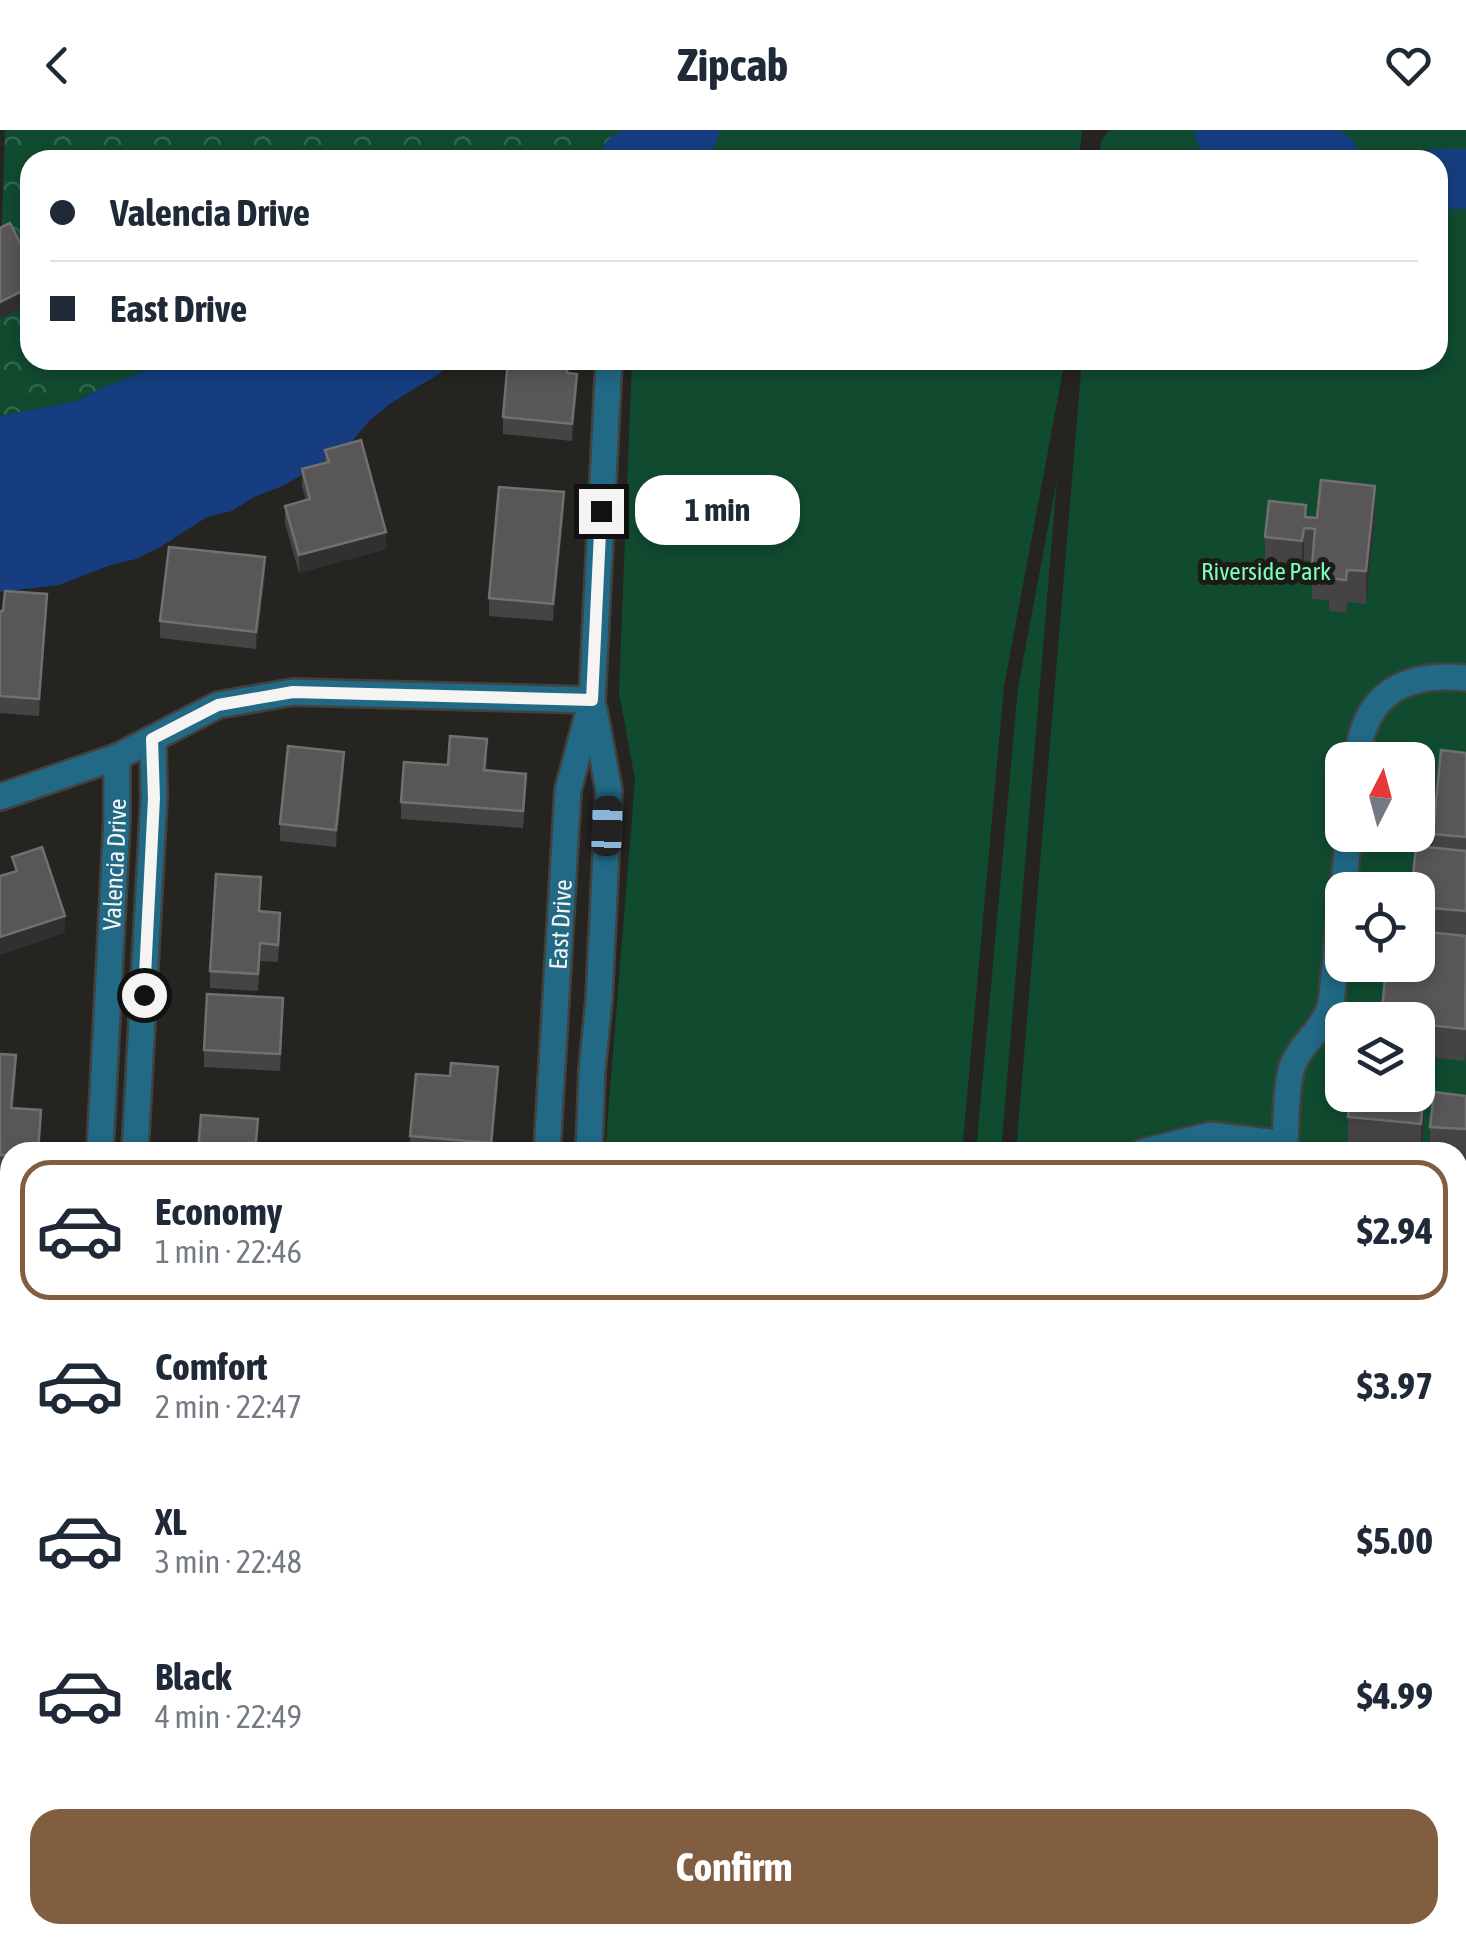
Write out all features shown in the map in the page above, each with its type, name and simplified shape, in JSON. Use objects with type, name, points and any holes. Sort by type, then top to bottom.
[{"type":"street","name":"East Drive","points":[[548,1142],[568,790],[592,700],[608,370]]},
{"type":"street","points":[[1359,742],[1371,710],[1392,690],[1414,679],[1466,678]]},
{"type":"street","points":[[0,797],[117,757],[218,705],[293,692],[592,700]]},
{"type":"street","name":"East Drive","points":[[589,1142],[608,791],[592,700]]},
{"type":"street","name":"Valencia Drive","points":[[136,1142],[154,798],[152,739]]},
{"type":"street","name":"Valencia Drive","points":[[101,1142],[118,818],[117,757]]},
{"type":"street","points":[[1285,1142],[1291,1068],[1326,1019],[1334,982]]},
{"type":"street","points":[[1180,1142],[1210,1135],[1250,1142]]},
{"type":"green space","points":[[5,130],[627,130],[626,150],[20,150],[20,370],[147,370],[77,401],[0,416]]},
{"type":"green space","points":[[642,130],[1082,130],[1080,150],[641,150]]},
{"type":"green space","name":"Riverside Park","points":[[1109,130],[1466,130],[1466,1142],[1017,1142],[1081,370],[1448,370],[1448,150],[1100,150]]},
{"type":"green space","points":[[632,370],[1063,370],[1004,686],[963,1142],[606,1142],[635,780],[619,692]]},
{"type":"green space","points":[[1057,479],[1002,1142],[977,1142],[1018,688]]},
{"type":"water","points":[[147,370],[442,370],[391,403],[350,444],[280,487],[232,511],[207,517],[136,559],[59,585],[0,592],[0,416],[77,401]]},
{"type":"building","points":[[10,223],[20,242],[20,292],[0,302],[0,228]]},
{"type":"building","points":[[507,370],[567,370],[577,374],[572,424],[503,417]]},
{"type":"building","points":[[361,440],[386,532],[299,555],[285,506],[310,499],[302,469],[329,462],[325,450]]},
{"type":"building","points":[[1321,480],[1375,486],[1366,571],[1347,570],[1346,580],[1329,578],[1330,568],[1312,566],[1315,529],[1304,528],[1302,541],[1265,537],[1269,501],[1306,505],[1305,517],[1317,518]]},
{"type":"building","points":[[499,487],[564,492],[553,604],[489,598]]},
{"type":"building","points":[[169,547],[265,557],[256,632],[160,621]]},
{"type":"building","points":[[5,591],[47,594],[39,699],[0,696],[0,611]]},
{"type":"building","points":[[450,736],[487,739],[484,770],[526,774],[523,811],[401,802],[404,762],[448,765]]},
{"type":"building","points":[[288,746],[344,752],[336,830],[280,824]]},
{"type":"building","points":[[1441,750],[1466,753],[1466,837],[1435,834]]},
{"type":"building","points":[[42,847],[65,916],[0,937],[0,876],[17,871],[12,857]]},
{"type":"building","points":[[1435,848],[1466,851],[1466,911],[1435,908],[1435,872],[1413,872],[1415,852],[1435,852]]},
{"type":"building","points":[[216,874],[261,877],[259,911],[280,913],[278,945],[260,943],[258,974],[210,971]]},
{"type":"building","points":[[1435,933],[1466,936],[1465,1029],[1435,1026],[1435,1002],[1383,1002],[1385,982],[1435,982]]},
{"type":"building","points":[[207,994],[283,998],[280,1054],[204,1050]]},
{"type":"building","points":[[0,1054],[16,1055],[11,1108],[41,1110],[39,1142],[0,1142]]},
{"type":"building","points":[[451,1063],[498,1067],[491,1142],[410,1136],[416,1074],[450,1076]]},
{"type":"building","points":[[1435,1092],[1466,1096],[1466,1129],[1430,1127]]},
{"type":"building","points":[[1349,1112],[1422,1112],[1421,1124],[1348,1117]]},
{"type":"building","points":[[201,1115],[258,1119],[256,1142],[199,1142]]},
{"type":"waterway","points":[[650,150],[689,130]]},
{"type":"waterway","points":[[1224,130],[1291,150]]},
{"type":"waterway","points":[[1448,179],[1466,179]]},
{"type":"route","points":[[144,995],[154,798],[152,739],[218,705],[293,692],[592,700],[601,511]]}]
